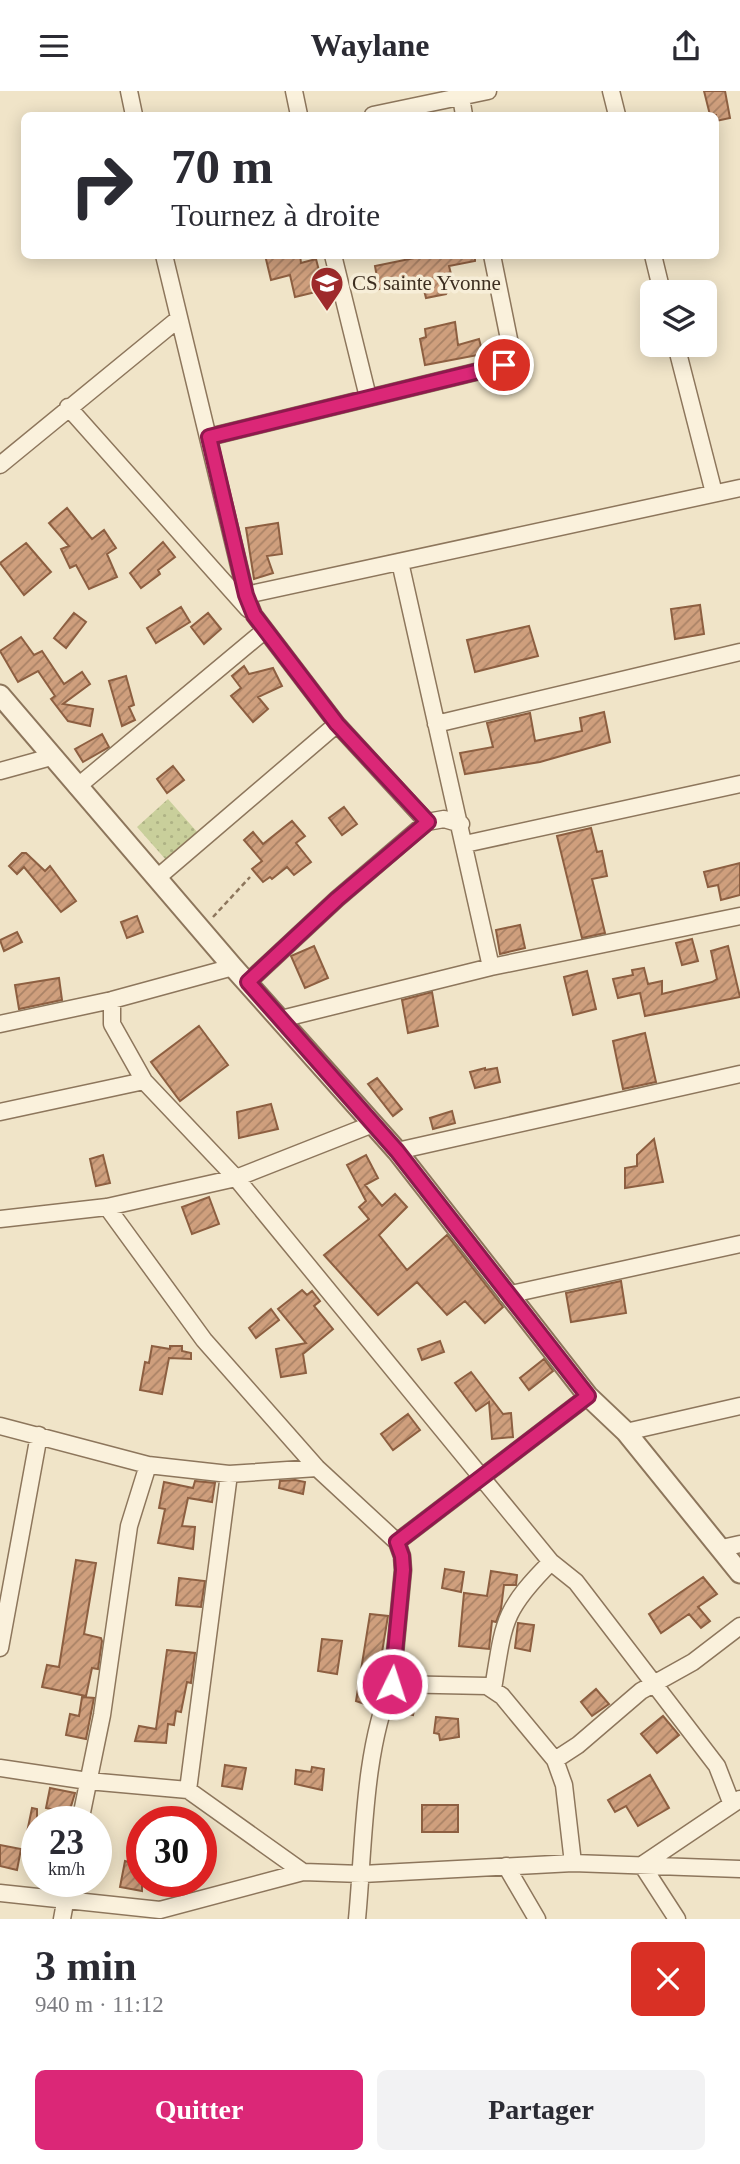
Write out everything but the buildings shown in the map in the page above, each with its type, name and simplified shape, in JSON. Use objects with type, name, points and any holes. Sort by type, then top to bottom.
[{"type":"street","points":[[129,91],[133,112]]},
{"type":"street","points":[[294,91],[298,112]]},
{"type":"street","points":[[388,112],[488,91]]},
{"type":"street","points":[[611,91],[616,112]]},
{"type":"street","points":[[461,97],[464,112]]},
{"type":"street","points":[[165,259],[177,320],[209,437],[246,595],[254,615],[337,724],[428,822]]},
{"type":"street","points":[[334,259],[368,397]]},
{"type":"street","points":[[209,437],[504,365],[512,354],[493,259]]},
{"type":"street","points":[[654,259],[659,280]]},
{"type":"street","points":[[0,465],[177,320]]},
{"type":"street","points":[[679,357],[714,493]]},
{"type":"street","points":[[68,407],[197,555],[254,615]]},
{"type":"street","points":[[246,595],[740,488]]},
{"type":"street","points":[[400,562],[491,967]]},
{"type":"street","points":[[76,787],[264,631]]},
{"type":"street","points":[[436,724],[740,653]]},
{"type":"street","points":[[0,695],[76,787],[397,1151],[588,1396],[626,1432],[731,1546],[740,1573]]},
{"type":"street","points":[[157,878],[337,724]]},
{"type":"street","points":[[0,771],[51,757]]},
{"type":"street","points":[[465,844],[740,784]]},
{"type":"street","points":[[248,982],[337,899],[428,822],[444,819],[460,824]]},
{"type":"street","points":[[281,1019],[491,967],[740,916]]},
{"type":"street","points":[[0,1024],[112,1000],[233,967]]},
{"type":"street","points":[[112,1000],[112,1024],[144,1081],[236,1178],[551,1562],[576,1582],[717,1766],[736,1800],[642,1865]]},
{"type":"street","points":[[397,1151],[740,1074]]},
{"type":"street","points":[[0,1112],[144,1081]]},
{"type":"street","points":[[0,1219],[107,1206],[236,1178],[373,1124]]},
{"type":"street","points":[[107,1206],[204,1340],[317,1468],[397,1542],[402,1556],[392,1684],[385,1700],[368,1787],[357,1919]]},
{"type":"street","points":[[508,1295],[740,1244]]},
{"type":"street","points":[[397,1542],[588,1396]]},
{"type":"street","points":[[626,1432],[740,1406]]},
{"type":"street","points":[[0,1426],[148,1465],[229,1474],[317,1468]]},
{"type":"street","points":[[0,1648],[39,1435]]},
{"type":"street","points":[[83,1806],[102,1715],[129,1526],[148,1465]]},
{"type":"street","points":[[188,1790],[229,1474]]},
{"type":"street","points":[[493,1689],[508,1613],[518,1595],[551,1562]]},
{"type":"street","points":[[555,1760],[578,1745],[624,1703],[655,1682],[693,1662],[740,1626]]},
{"type":"street","points":[[392,1684],[486,1686],[493,1689],[555,1760],[564,1785],[573,1863]]},
{"type":"street","points":[[0,1768],[88,1781],[188,1790],[303,1872]]},
{"type":"street","points":[[0,1893],[65,1898],[160,1914],[303,1872],[362,1874],[573,1863],[740,1869]]},
{"type":"street","points":[[642,1865],[677,1919]]},
{"type":"street","points":[[506,1866],[537,1919]]},
{"type":"street","points":[[62,1919],[65,1898]]},
{"type":"path","points":[[201,930],[250,877]]},
{"type":"green space","points":[[168,799],[198,833],[167,861],[137,827]]},
{"type":"place","name":"CS sainte Yvonne","points":[[327,313]]},
{"type":"route","points":[[392,1684],[403,1570],[397,1542],[588,1396],[397,1151],[248,982],[337,899],[428,822],[337,724],[254,615],[246,595],[209,437],[504,365]]}]
